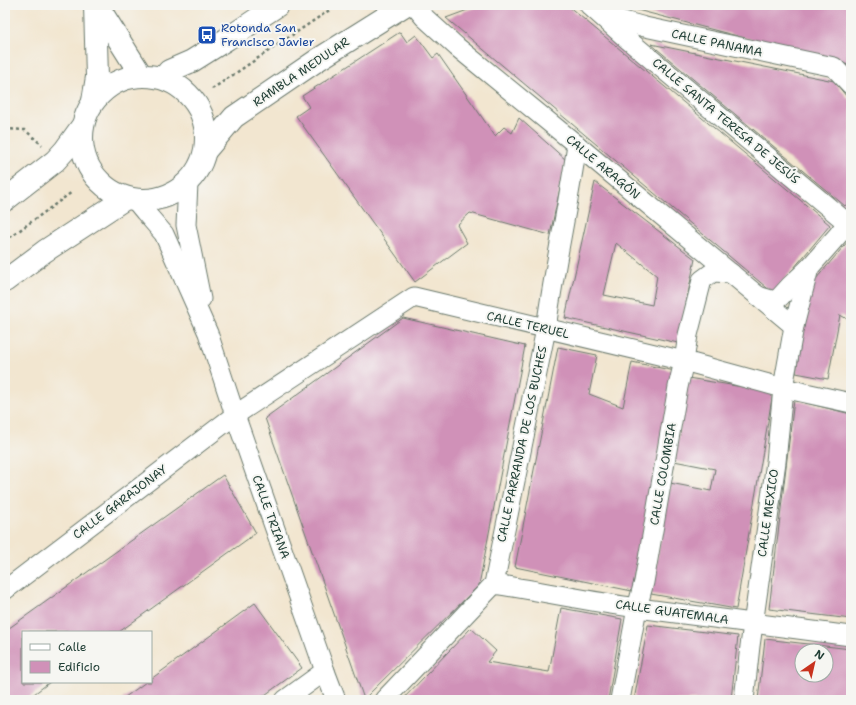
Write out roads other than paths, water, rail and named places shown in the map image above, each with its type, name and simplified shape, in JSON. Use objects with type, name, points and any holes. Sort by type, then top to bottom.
[{"type":"main road","points":[[96,5],[141,75]]},
{"type":"main road","points":[[5,200],[55,161],[65,150],[83,124],[94,101],[97,77],[96,5]]},
{"type":"main road","points":[[164,78],[169,71],[192,61],[278,5]]},
{"type":"main road","name":"RAMBLA MEDULAR","points":[[206,150],[234,117],[319,59],[406,5]]},
{"type":"main road","points":[[83,124],[81,141],[85,160],[94,176],[108,190],[131,200],[155,200],[173,194],[188,183],[200,168],[206,150],[206,128],[198,107],[184,89],[164,78],[141,75],[126,78],[112,84],[94,101]]},
{"type":"main road","points":[[5,281],[45,251],[131,200]]},
{"type":"street","name":"CALLE ARAGÓN","points":[[414,5],[424,17],[457,47],[794,326]]},
{"type":"street","name":"CALLE PANAMA","points":[[595,10],[652,29],[834,67],[851,85]]},
{"type":"street","name":"CALLE SANTA TERESA DE JESÚS","points":[[595,10],[627,39],[850,222]]},
{"type":"street","name":"CALLE PARRANDA DE LOS BUCHES","points":[[494,584],[546,329],[549,304],[573,176],[577,145]]},
{"type":"street","name":"CALLE TRIANA","points":[[188,183],[186,225],[208,333]]},
{"type":"street","name":"CALLE TRIANA","points":[[131,200],[145,212],[164,234],[208,333],[235,415],[336,700]]},
{"type":"street","points":[[758,296],[775,301],[780,298],[850,222]]},
{"type":"street","name":"CALLE MEXICO","points":[[744,700],[753,623],[776,462],[783,388],[794,326],[809,268]]},
{"type":"street","name":"CALLE COLOMBIA","points":[[620,700],[636,608],[644,582],[688,335],[702,280],[713,272],[731,273]]},
{"type":"street","name":"CALLE TERUEL","points":[[235,415],[414,297],[684,361],[783,388],[851,403]]},
{"type":"street","name":"CALLE GARAJONAY","points":[[5,590],[235,415]]},
{"type":"street","points":[[384,700],[494,584]]},
{"type":"street","name":"CALLE GUATEMALA","points":[[494,584],[636,608],[851,636]]},
{"type":"street","points":[[285,700],[325,671]]},
{"type":"place","name":"Rotonda San Francisco Javier","points":[[207,35]]}]
